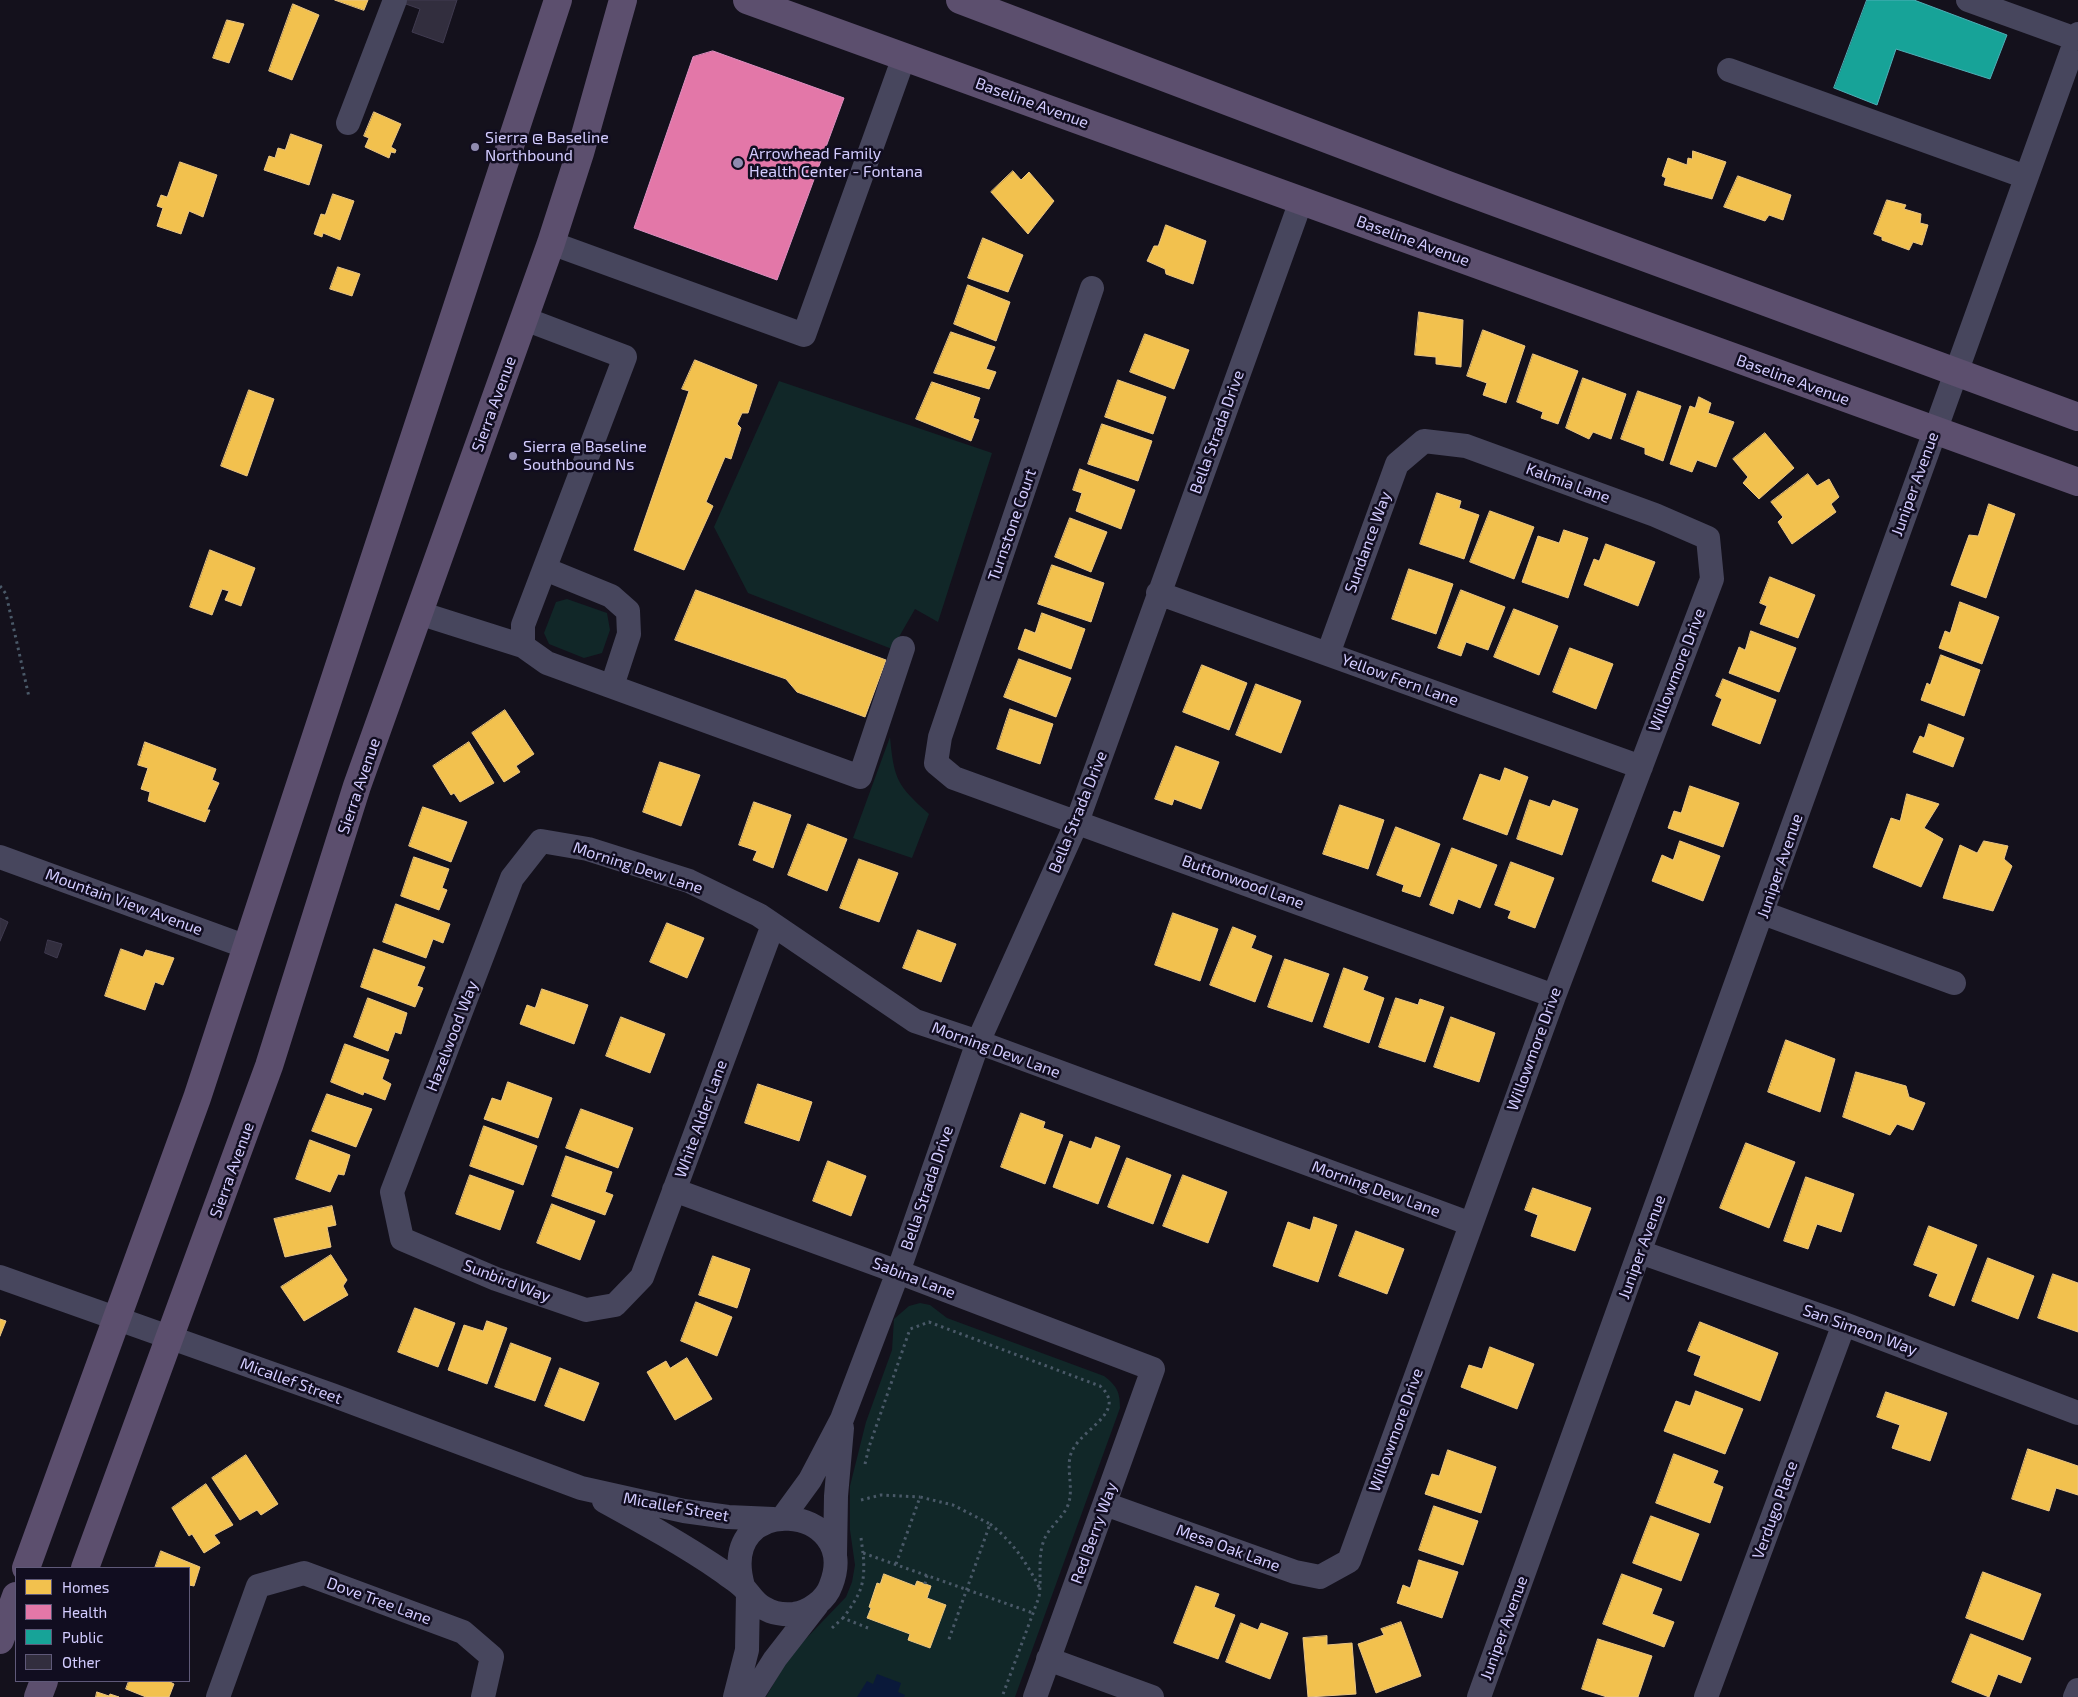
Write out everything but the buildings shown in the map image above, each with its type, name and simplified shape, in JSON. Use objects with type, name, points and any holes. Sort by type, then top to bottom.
[{"type":"main road","points":[[26,1567],[197,1098],[558,0]]},
{"type":"main road","name":"Sierra Avenue","points":[[85,1567],[269,1066],[358,786],[551,243],[580,153],[623,0]]},
{"type":"main road","name":"Baseline Avenue","points":[[748,0],[2078,482]]},
{"type":"main road","points":[[960,0],[1448,185],[2078,417]]},
{"type":"main road","points":[[0,1640],[15,1599]]},
{"type":"main road","points":[[38,1697],[44,1682]]},
{"type":"street","points":[[348,123],[395,0]]},
{"type":"street","points":[[1968,0],[2077,36]]},
{"type":"street","name":"Juniper Avenue","points":[[1479,1697],[1763,913],[1896,534],[1957,372],[2077,36]]},
{"type":"street","points":[[551,243],[804,335],[904,57]]},
{"type":"street","points":[[1729,70],[2026,177]]},
{"type":"street","name":"Bella Strada Drive","points":[[778,1518],[810,1480],[842,1419],[898,1272],[978,1042],[1077,822],[1158,593],[1302,201]]},
{"type":"street","name":"Turnstone Court","points":[[936,763],[940,737],[1092,288]]},
{"type":"street","points":[[523,646],[523,625],[625,357],[525,319]]},
{"type":"street","name":"Kalmia Lane","points":[[1424,442],[1466,446],[1655,515],[1708,538]]},
{"type":"street","name":"Sundance Way","points":[[1328,654],[1396,464],[1424,442]]},
{"type":"street","name":"Willowmore Drive","points":[[1349,1561],[1554,996],[1712,579],[1708,538]]},
{"type":"street","points":[[545,569],[611,596],[628,611],[629,634],[612,686]]},
{"type":"street","name":"Yellow Fern Lane","points":[[1158,593],[1641,767]]},
{"type":"street","points":[[419,612],[523,646],[547,663],[860,776],[903,648]]},
{"type":"street","name":"Buttonwood Lane","points":[[936,763],[954,778],[1554,996]]},
{"type":"street","name":"Morning Dew Lane","points":[[541,841],[588,848],[689,881],[759,915],[915,1021],[978,1042],[1471,1224]]},
{"type":"street","name":"Hazelwood Way","points":[[402,1239],[392,1192],[512,878],[541,841]]},
{"type":"street","name":"Mountain View Avenue","points":[[0,857],[247,947]]},
{"type":"street","points":[[1763,913],[1954,983]]},
{"type":"street","name":"White Alder Lane","points":[[615,1305],[642,1277],[773,925]]},
{"type":"street","name":"Sabina Lane","points":[[674,1190],[898,1272],[1153,1369]]},
{"type":"street","name":"Sunbird Way","points":[[402,1239],[496,1279],[586,1310],[615,1305]]},
{"type":"street","name":"San Simeon Way","points":[[1640,1252],[1844,1324],[2078,1413]]},
{"type":"street","name":"Micallef Street","points":[[0,1277],[171,1337],[581,1488],[684,1511],[728,1517],[778,1518]]},
{"type":"street","name":"Verdugo Place","points":[[1706,1697],[1844,1324]]},
{"type":"street","name":"Red Berry Way","points":[[1035,1697],[1153,1369]]},
{"type":"street","name":"Bella Strada Drive","points":[[835,1555],[836,1496],[842,1419]]},
{"type":"street","name":"Micallef Street","points":[[581,1488],[687,1547],[745,1590]]},
{"type":"street","name":"Mesa Oak Lane","points":[[1105,1504],[1295,1572],[1320,1577],[1349,1561]]},
{"type":"street","points":[[735,1697],[747,1650],[745,1590],[738,1571],[739,1557],[744,1543],[752,1532],[778,1518],[809,1522],[829,1540],[835,1555],[835,1572],[831,1587],[775,1659],[751,1697]]},
{"type":"street","name":"Dove Tree Lane","points":[[218,1697],[258,1586],[304,1573],[463,1632],[492,1657],[483,1697]]},
{"type":"street","points":[[745,1590],[764,1609],[778,1613],[794,1614],[808,1610],[821,1600]]},
{"type":"street","points":[[1048,1659],[1152,1697]]},
{"type":"street","points":[[2075,1697],[2078,1690]]},
{"type":"path","points":[[0,586],[6,594],[28,697]]},
{"type":"path","points":[[864,1466],[910,1330],[929,1322],[1100,1386],[1109,1398],[1109,1405],[1102,1417],[1075,1445],[1070,1456],[1071,1492],[1062,1516],[1044,1539],[1040,1552],[1040,1590],[1002,1697]]},
{"type":"path","points":[[861,1493],[860,1503],[881,1495],[920,1497],[953,1505],[990,1524],[1012,1543],[1022,1556],[1040,1590]]},
{"type":"path","points":[[896,1564],[920,1497]]},
{"type":"path","points":[[948,1642],[990,1524]]},
{"type":"path","points":[[861,1529],[864,1580],[861,1592],[843,1618],[868,1628]]},
{"type":"path","points":[[863,1553],[1033,1613]]},
{"type":"path","points":[[924,1584],[927,1576]]},
{"type":"green space","points":[[779,381],[992,453],[938,622],[915,609],[892,649],[748,593],[714,527]]},
{"type":"green space","points":[[567,599],[607,613],[610,630],[602,653],[584,658],[549,644],[544,633],[556,602]]},
{"type":"green space","points":[[890,737],[893,763],[899,781],[910,796],[929,814],[912,858],[853,838]]},
{"type":"green space","points":[[920,1303],[930,1305],[947,1318],[1104,1376],[1115,1386],[1118,1393],[1120,1408],[1015,1697],[766,1697],[797,1648],[846,1597],[852,1582],[855,1565],[850,1530],[850,1486],[866,1422],[892,1350],[894,1319],[909,1306]]},
{"type":"water","points":[[877,1674],[901,1683],[898,1692],[905,1695],[904,1697],[857,1697],[867,1681],[873,1684]]},
{"type":"place","name":"Sierra @ Baseline Northbound","points":[[475,147]]},
{"type":"place","name":"Arrowhead Family Health Center - Fontana","points":[[738,163]]},
{"type":"place","name":"Sierra @ Baseline Southbound Ns","points":[[513,456]]}]
